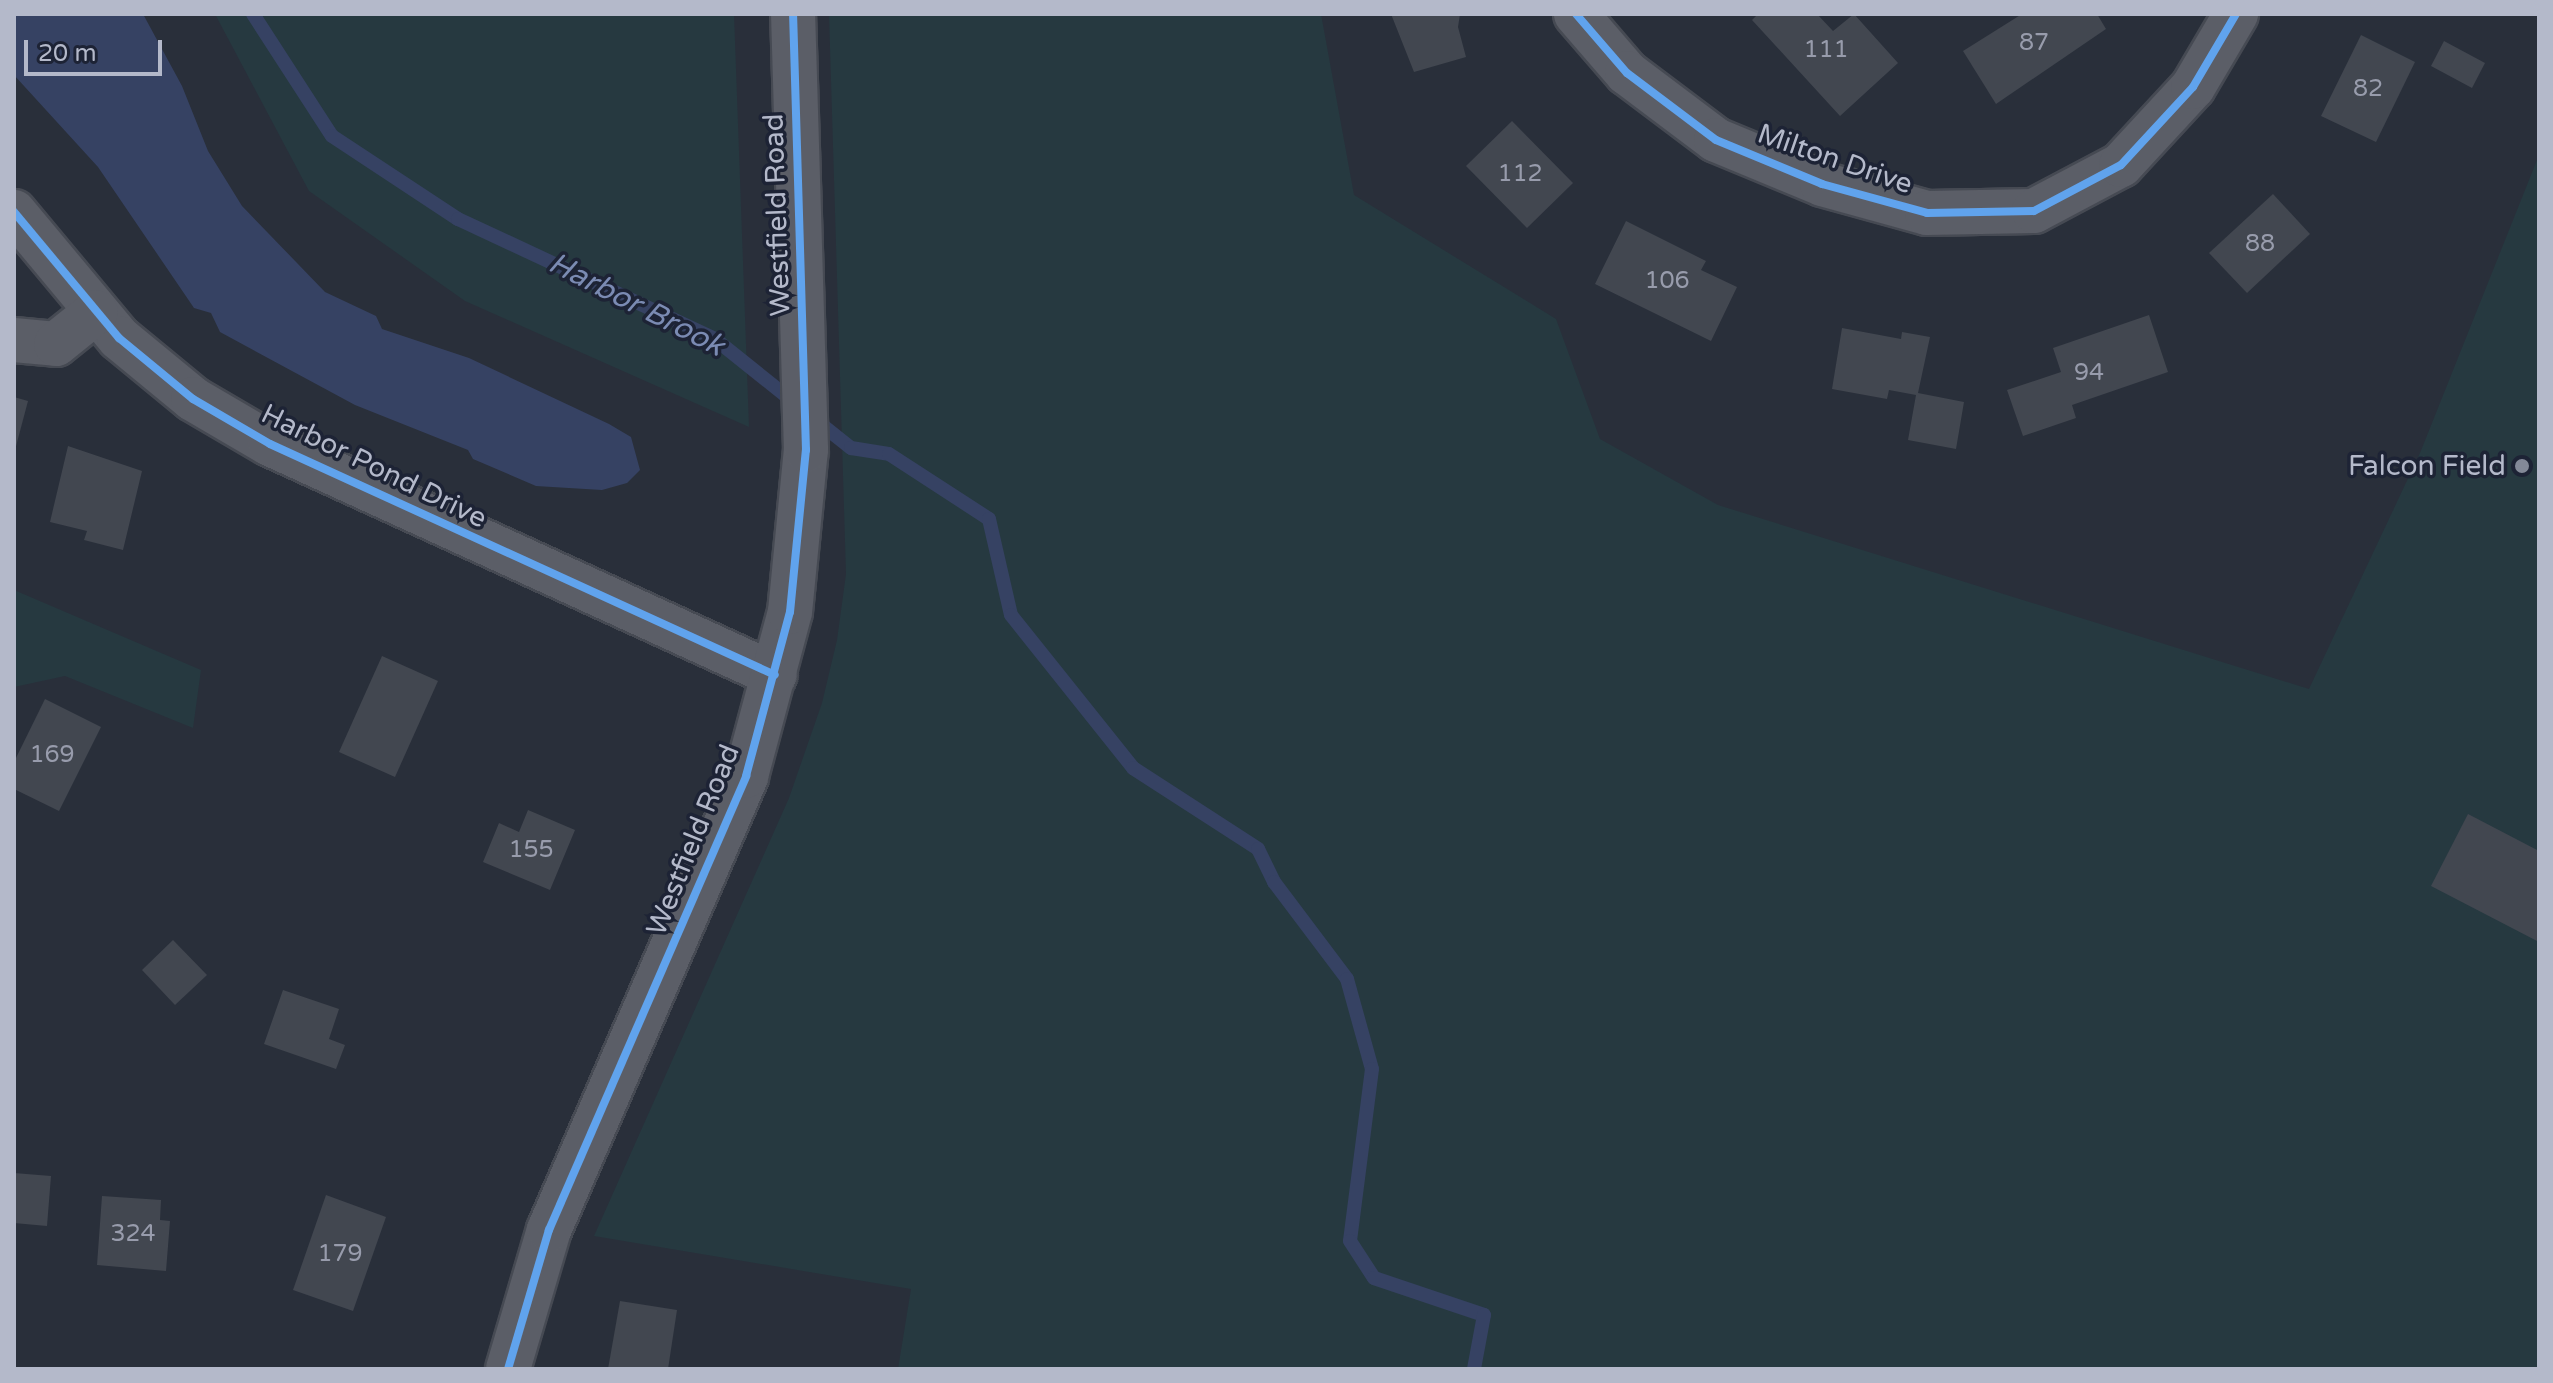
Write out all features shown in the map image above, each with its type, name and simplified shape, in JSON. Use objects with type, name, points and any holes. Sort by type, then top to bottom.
[{"type":"street","name":"Westfield Road","points":[[508,1369],[549,1230],[746,776],[775,675],[792,599],[805,476],[793,14]]},
{"type":"street","name":"Milton Drive","points":[[1576,14],[1627,73],[1716,140],[1822,184],[1927,213],[2034,211],[2121,165],[2193,87],[2236,14]]},
{"type":"street","name":"Harbor Pond Drive","points":[[14,212],[96,312],[193,399],[270,444],[775,675]]},
{"type":"street","points":[[14,340],[56,344],[96,312]]},
{"type":"shaded area","points":[[215,14],[734,14],[749,427],[465,301],[309,191]]},
{"type":"shaded area","name":"Falcon Field","points":[[829,14],[1321,14],[1354,195],[1556,319],[1600,439],[1718,505],[2309,689],[2420,453],[2539,155],[2539,1369],[898,1369],[911,1289],[594,1236],[789,798],[822,703],[837,640],[846,574]]},
{"type":"shaded area","points":[[14,590],[201,670],[193,728],[65,676],[14,687]]},
{"type":"water","points":[[14,14],[143,14],[182,86],[208,151],[242,206],[325,292],[376,316],[382,329],[469,358],[609,424],[631,437],[640,470],[627,483],[602,490],[536,486],[473,459],[468,450],[355,405],[220,332],[211,313],[194,308],[98,167],[14,75]]},
{"type":"building","points":[[1391,14],[1460,14],[1458,27],[1466,57],[1414,72]]},
{"type":"building","points":[[1758,14],[1817,14],[1833,31],[1854,14],[1898,63],[1840,116],[1752,20]]},
{"type":"building","points":[[2022,14],[2097,14],[2106,29],[1996,104],[1963,51]]},
{"type":"building","points":[[2361,35],[2415,62],[2376,142],[2321,116]]},
{"type":"building","points":[[2444,41],[2485,63],[2472,88],[2431,66]]},
{"type":"building","points":[[1512,121],[1573,183],[1527,228],[1466,166]]},
{"type":"building","points":[[2273,194],[2310,234],[2247,293],[2209,253]]},
{"type":"building","points":[[1626,221],[1706,261],[1701,270],[1737,287],[1711,341],[1595,284]]},
{"type":"building","points":[[2149,315],[2168,372],[2072,405],[2076,418],[2023,436],[2007,390],[2061,372],[2053,348]]},
{"type":"building","points":[[1842,328],[1901,339],[1902,332],[1930,337],[1918,393],[1964,402],[1956,449],[1908,440],[1916,395],[1889,390],[1887,399],[1832,389]]},
{"type":"building","points":[[14,397],[28,401],[15,450],[14,450]]},
{"type":"building","points":[[68,446],[142,471],[123,550],[84,540],[87,531],[50,522]]},
{"type":"building","points":[[382,656],[438,681],[395,777],[339,752]]},
{"type":"building","points":[[45,699],[101,727],[59,811],[14,789],[14,762]]},
{"type":"building","points":[[528,810],[575,830],[550,890],[483,862],[499,823],[519,832]]},
{"type":"building","points":[[2468,814],[2539,851],[2539,942],[2431,886]]},
{"type":"building","points":[[173,940],[207,975],[175,1005],[142,970]]},
{"type":"building","points":[[283,990],[339,1009],[329,1039],[345,1045],[336,1069],[264,1044]]},
{"type":"building","points":[[14,1173],[51,1176],[47,1226],[14,1223]]},
{"type":"building","points":[[326,1195],[386,1217],[353,1311],[293,1290]]},
{"type":"building","points":[[102,1196],[161,1200],[160,1220],[170,1221],[166,1271],[97,1265]]},
{"type":"building","points":[[620,1301],[677,1310],[668,1369],[608,1369]]},
{"type":"waterway","name":"Harbor Brook","points":[[253,14],[332,136],[458,219],[715,339],[796,404]]},
{"type":"waterway","name":"Harbor Brook","points":[[812,417],[851,448],[889,454],[989,519],[1011,615],[1133,768],[1258,849],[1274,882],[1347,979],[1372,1069],[1350,1241],[1374,1278],[1484,1315],[1474,1369]]},
{"type":"cycle path","points":[[508,1369],[549,1230],[746,776],[790,612],[806,450],[793,14]]},
{"type":"cycle path","points":[[1576,14],[1627,73],[1716,140],[1822,184],[1927,213],[2034,211],[2121,165],[2193,87],[2236,14]]},
{"type":"cycle path","points":[[14,212],[119,338],[193,399],[270,444],[775,675]]},
{"type":"place","name":"Falcon Field","points":[[2522,466]]}]
